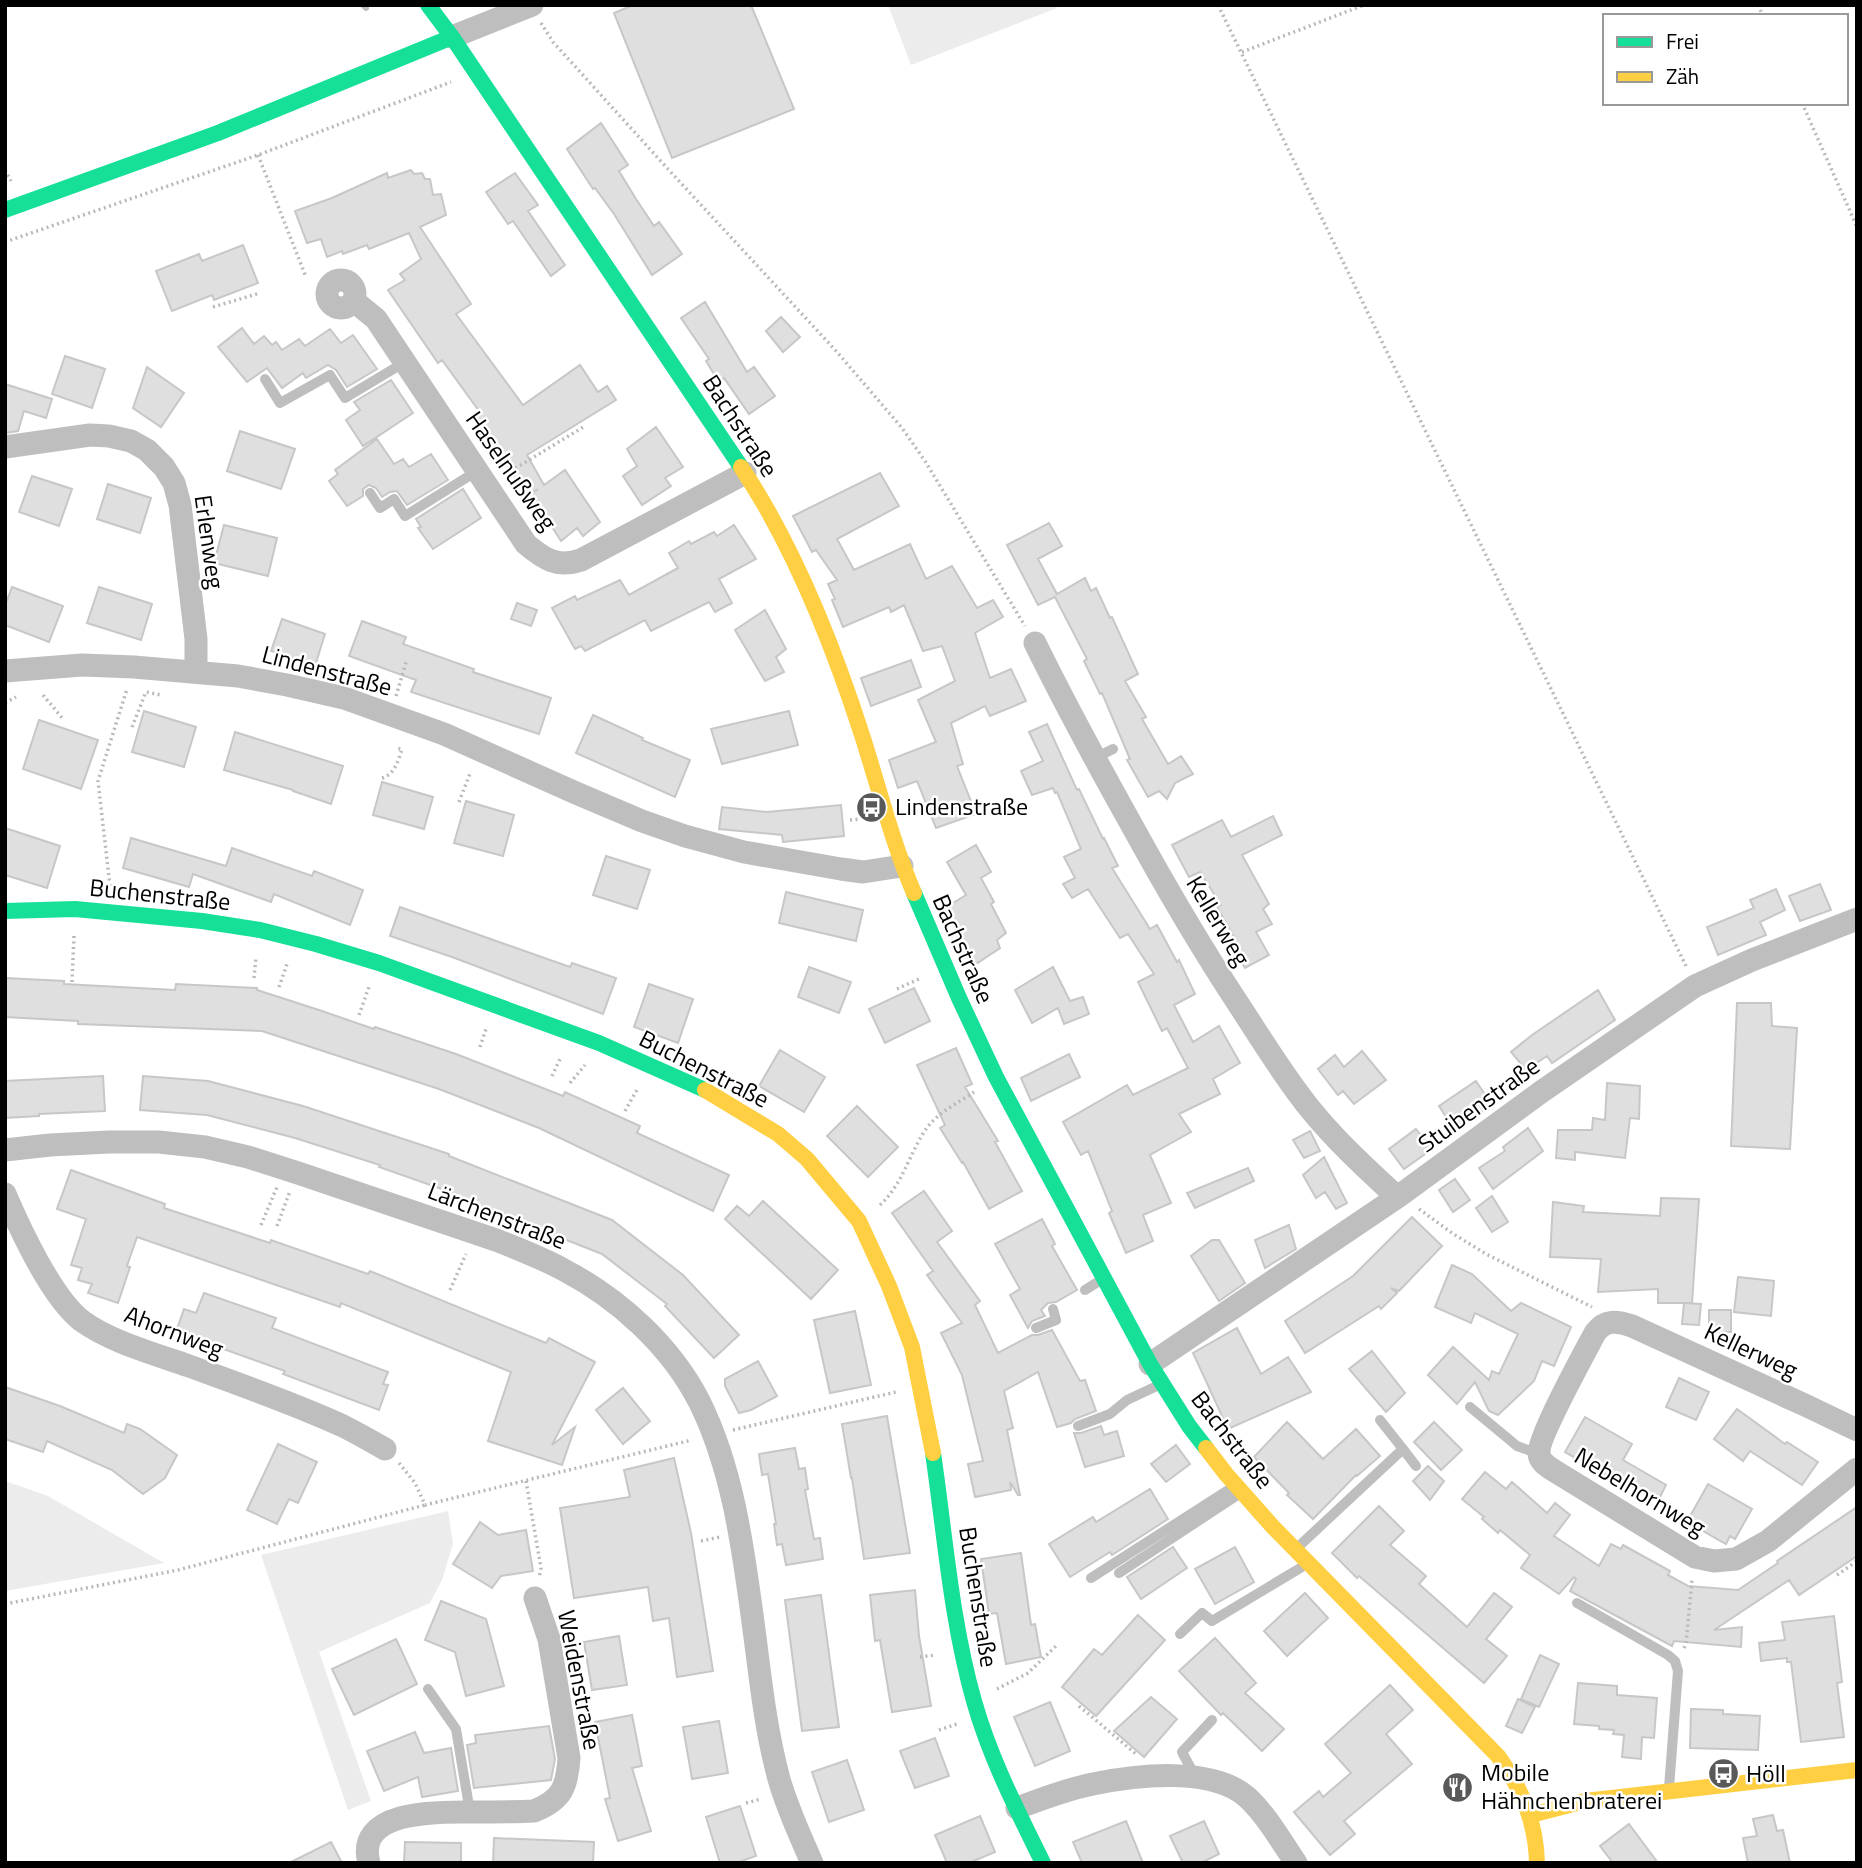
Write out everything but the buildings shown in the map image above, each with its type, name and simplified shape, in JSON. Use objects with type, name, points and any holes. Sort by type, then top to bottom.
[{"type":"street","name":"Bachstraße","points":[[428,5],[476,72],[745,473],[790,554],[821,623],[861,733],[902,866],[954,988],[996,1077],[1156,1374],[1189,1426],[1239,1489],[1498,1756],[1511,1773],[1531,1815],[1536,1833],[1537,1863]]},
{"type":"street","points":[[5,211],[218,133],[531,6]]},
{"type":"street","name":"Haselnußweg","points":[[354,301],[376,319],[526,544],[540,556],[553,562],[569,564],[581,560],[745,473]]},
{"type":"street","name":"Erlenweg","points":[[5,447],[90,435],[110,436],[131,441],[147,450],[164,467],[174,483],[180,505],[196,639],[196,671]]},
{"type":"street","name":"Kellerweg","points":[[1035,643],[1104,754],[1178,908],[1222,980],[1289,1082],[1338,1141],[1398,1197]]},
{"type":"street","name":"Lindenstraße","points":[[5,671],[82,665],[134,667],[196,671],[287,685],[344,698],[444,734],[587,798],[685,836],[763,856],[841,870],[872,871],[902,866]]},
{"type":"street","name":"Buchenstraße","points":[[5,911],[75,909],[202,921],[260,930],[379,962],[599,1043],[698,1086],[778,1134],[807,1160],[859,1221],[881,1265],[912,1347],[933,1453],[957,1625],[974,1702],[1001,1777],[1041,1862]]},
{"type":"street","name":"Stuibenstraße","points":[[1156,1374],[1541,1092],[1695,986],[1752,960],[1857,919]]},
{"type":"street","name":"Lärchenstraße","points":[[5,1150],[75,1144],[159,1142],[205,1147],[248,1157],[536,1255],[566,1270],[628,1313],[657,1341],[681,1372],[713,1435],[728,1480],[746,1573],[773,1752],[786,1801],[811,1863]]},
{"type":"street","name":"Ahornweg","points":[[5,1194],[51,1285],[81,1320],[121,1341],[344,1426],[385,1449]]},
{"type":"street","name":"Kellerweg","points":[[1621,1322],[1857,1430]]},
{"type":"street","name":"Nebelhornweg","points":[[1621,1322],[1605,1323],[1595,1333],[1545,1433],[1539,1454],[1545,1465],[1553,1471],[1695,1557],[1714,1562],[1747,1554],[1768,1541],[1857,1469]]},
{"type":"street","name":"Weidenstraße","points":[[369,1863],[366,1854],[369,1844],[374,1833],[383,1825],[411,1815],[435,1812],[534,1811],[557,1799],[565,1787],[569,1758],[549,1639],[536,1598]]},
{"type":"street","points":[[1531,1815],[1585,1801],[1857,1770]]},
{"type":"street","points":[[1017,1808],[1092,1784],[1140,1777],[1212,1780],[1232,1787],[1248,1799],[1296,1863]]},
{"type":"lane","points":[[265,379],[280,403],[330,375],[345,398],[405,362]]},
{"type":"lane","points":[[370,494],[380,508],[394,499],[405,516],[482,478]]},
{"type":"lane","points":[[1085,1290],[1104,1279]]},
{"type":"lane","points":[[1036,1328],[1056,1320],[1053,1309]]},
{"type":"lane","points":[[1078,1426],[1110,1414],[1156,1374]]},
{"type":"lane","points":[[1470,1407],[1517,1446],[1539,1454]]},
{"type":"lane","points":[[1381,1420],[1416,1466]]},
{"type":"lane","points":[[1296,1549],[1403,1448]]},
{"type":"lane","points":[[1119,1573],[1239,1489]]},
{"type":"lane","points":[[1091,1578],[1239,1489]]},
{"type":"lane","points":[[1180,1634],[1202,1613],[1212,1621],[1309,1563]]},
{"type":"lane","points":[[1577,1604],[1675,1661],[1678,1671],[1669,1791]]},
{"type":"lane","points":[[428,1689],[456,1729],[470,1812]]},
{"type":"lane","points":[[1197,1778],[1182,1752],[1212,1720]]},
{"type":"path","points":[[1217,5],[1695,986]]},
{"type":"path","points":[[1241,52],[1364,5]]},
{"type":"path","points":[[531,6],[553,42],[837,352],[902,428],[975,542],[1035,643]]},
{"type":"path","points":[[5,242],[258,155],[476,72]]},
{"type":"path","points":[[1803,105],[1857,226]]},
{"type":"path","points":[[258,155],[306,277]]},
{"type":"path","points":[[213,307],[260,293]]},
{"type":"path","points":[[482,478],[585,426]]},
{"type":"path","points":[[390,714],[407,659]]},
{"type":"path","points":[[113,911],[98,781],[134,667]]},
{"type":"path","points":[[132,727],[146,692],[161,695]]},
{"type":"path","points":[[43,695],[63,719]]},
{"type":"path","points":[[5,703],[16,697]]},
{"type":"path","points":[[382,778],[395,769],[402,749],[395,748]]},
{"type":"path","points":[[459,802],[479,749]]},
{"type":"path","points":[[72,982],[75,909]]},
{"type":"path","points":[[899,1182],[926,1129],[936,1118],[965,1099]]},
{"type":"path","points":[[261,1225],[291,1171]]},
{"type":"path","points":[[276,1226],[291,1171]]},
{"type":"path","points":[[1398,1197],[1486,1254],[1621,1322]]},
{"type":"path","points":[[450,1290],[475,1233]]},
{"type":"path","points":[[5,1604],[178,1570],[425,1505],[920,1387]]},
{"type":"path","points":[[385,1449],[405,1468],[425,1505]]},
{"type":"path","points":[[526,1481],[541,1568],[536,1598]]},
{"type":"path","points":[[1675,1661],[1681,1656],[1686,1644],[1695,1557]]},
{"type":"path","points":[[1837,1574],[1857,1561]]},
{"type":"path","points":[[974,1702],[1028,1673],[1057,1645]]},
{"type":"path","points":[[1079,1706],[1162,1777]]},
{"type":"shaded area","points":[[888,5],[1056,5],[1057,8],[911,65]]},
{"type":"shaded area","points":[[5,1481],[48,1496],[164,1563],[5,1591]]},
{"type":"shaded area","points":[[448,1511],[453,1544],[442,1580],[430,1603],[319,1652],[371,1801],[348,1810],[261,1555]]},
{"type":"waterway","points":[[363,5],[366,8]]},
{"type":"traffic: fast","points":[[428,5],[741,467]]},
{"type":"traffic: fast","points":[[5,210],[218,133],[452,37]]},
{"type":"traffic: fast","points":[[914,893],[996,1077],[1150,1364],[1206,1448]]},
{"type":"traffic: fast","points":[[5,911],[75,909],[202,921],[260,930],[316,944],[379,963],[599,1043],[705,1090]]},
{"type":"traffic: fast","points":[[933,1453],[954,1609],[974,1701],[996,1763],[1043,1863]]},
{"type":"traffic: slow","points":[[741,467],[795,563],[825,631],[851,701],[892,835],[914,893]]},
{"type":"traffic: slow","points":[[705,1090],[778,1134],[807,1159],[859,1221],[889,1286],[912,1347],[933,1453]]},
{"type":"traffic: slow","points":[[1206,1448],[1273,1527],[1498,1756],[1521,1794],[1531,1820],[1537,1863]]},
{"type":"traffic: slow","points":[[1531,1815],[1585,1801],[1857,1770]]},
{"type":"place","name":"Lindenstraße","points":[[872,807]]},
{"type":"place","name":"Höll","points":[[1723,1774]]},
{"type":"place","name":"Mobile Hähnchenbraterei","points":[[1458,1787]]}]
